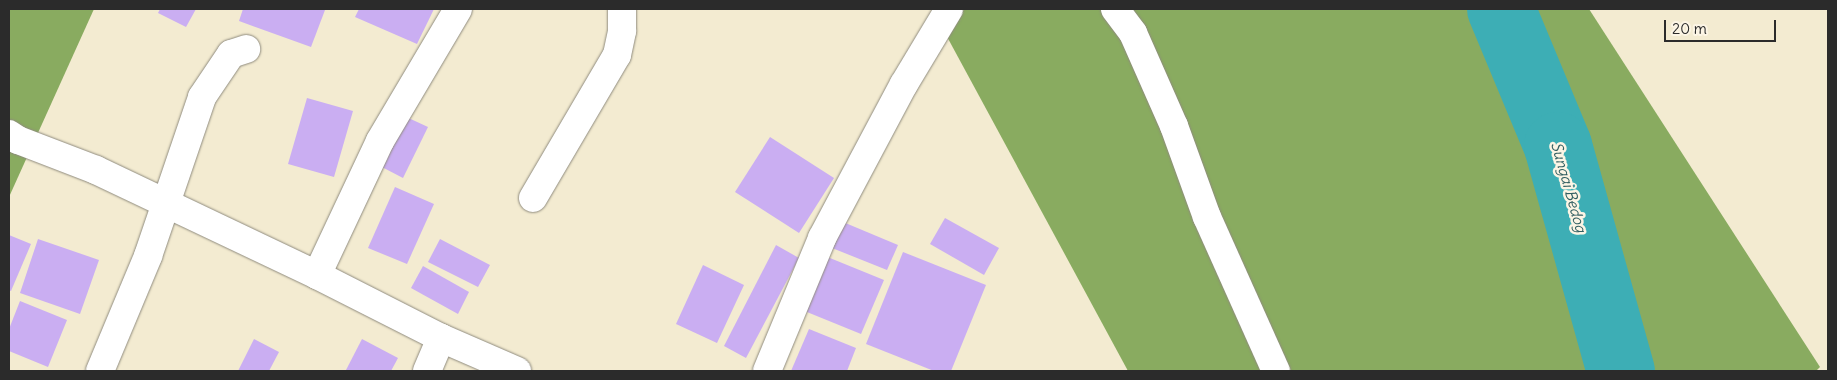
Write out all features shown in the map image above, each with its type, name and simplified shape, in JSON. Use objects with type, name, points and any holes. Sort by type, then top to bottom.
[{"type":"street","points":[[317,275],[380,141],[458,9]]},
{"type":"street","points":[[533,198],[616,55],[622,31],[622,9]]},
{"type":"street","points":[[767,371],[822,238],[904,84],[949,9]]},
{"type":"street","points":[[1115,9],[1133,33],[1174,126],[1207,217],[1276,371]]},
{"type":"street","points":[[100,371],[166,204],[202,97],[231,54],[246,49]]},
{"type":"street","points":[[9,134],[18,140],[96,170],[317,275],[441,338],[517,371]]},
{"type":"street","points":[[427,371],[441,338]]},
{"type":"green space","points":[[9,9],[94,9],[9,197]]},
{"type":"green space","points":[[932,9],[1589,9],[1820,367],[1816,371],[1128,371]]},
{"type":"building","points":[[160,9],[196,9],[186,27],[158,13]]},
{"type":"building","points":[[243,9],[325,10],[311,47],[239,21]]},
{"type":"building","points":[[359,9],[434,9],[417,44],[355,17]]},
{"type":"building","points":[[307,98],[353,111],[334,177],[288,164]]},
{"type":"building","points":[[402,115],[428,127],[403,178],[378,165]]},
{"type":"building","points":[[770,137],[834,178],[799,233],[735,192]]},
{"type":"building","points":[[395,187],[434,204],[407,264],[368,248]]},
{"type":"building","points":[[945,218],[999,248],[984,275],[930,244]]},
{"type":"building","points":[[843,222],[898,245],[887,270],[832,248]]},
{"type":"building","points":[[9,235],[31,244],[11,291],[9,290]]},
{"type":"building","points":[[38,239],[99,260],[80,314],[20,293]]},
{"type":"building","points":[[440,239],[490,265],[478,287],[428,262]]},
{"type":"building","points":[[776,245],[799,258],[746,358],[724,346]]},
{"type":"building","points":[[903,252],[986,285],[951,371],[934,371],[866,344]]},
{"type":"building","points":[[825,256],[884,280],[861,334],[802,310]]},
{"type":"building","points":[[703,265],[744,285],[717,343],[676,324]]},
{"type":"building","points":[[423,266],[469,292],[458,314],[411,288]]},
{"type":"building","points":[[20,301],[67,320],[48,367],[9,351],[9,329]]},
{"type":"building","points":[[809,329],[856,348],[847,371],[791,371]]},
{"type":"building","points":[[254,339],[279,352],[269,371],[238,371]]},
{"type":"building","points":[[362,339],[398,358],[391,371],[346,370]]},
{"type":"waterway","name":"Sungai Bedog","points":[[1501,9],[1558,146],[1621,371]]}]
